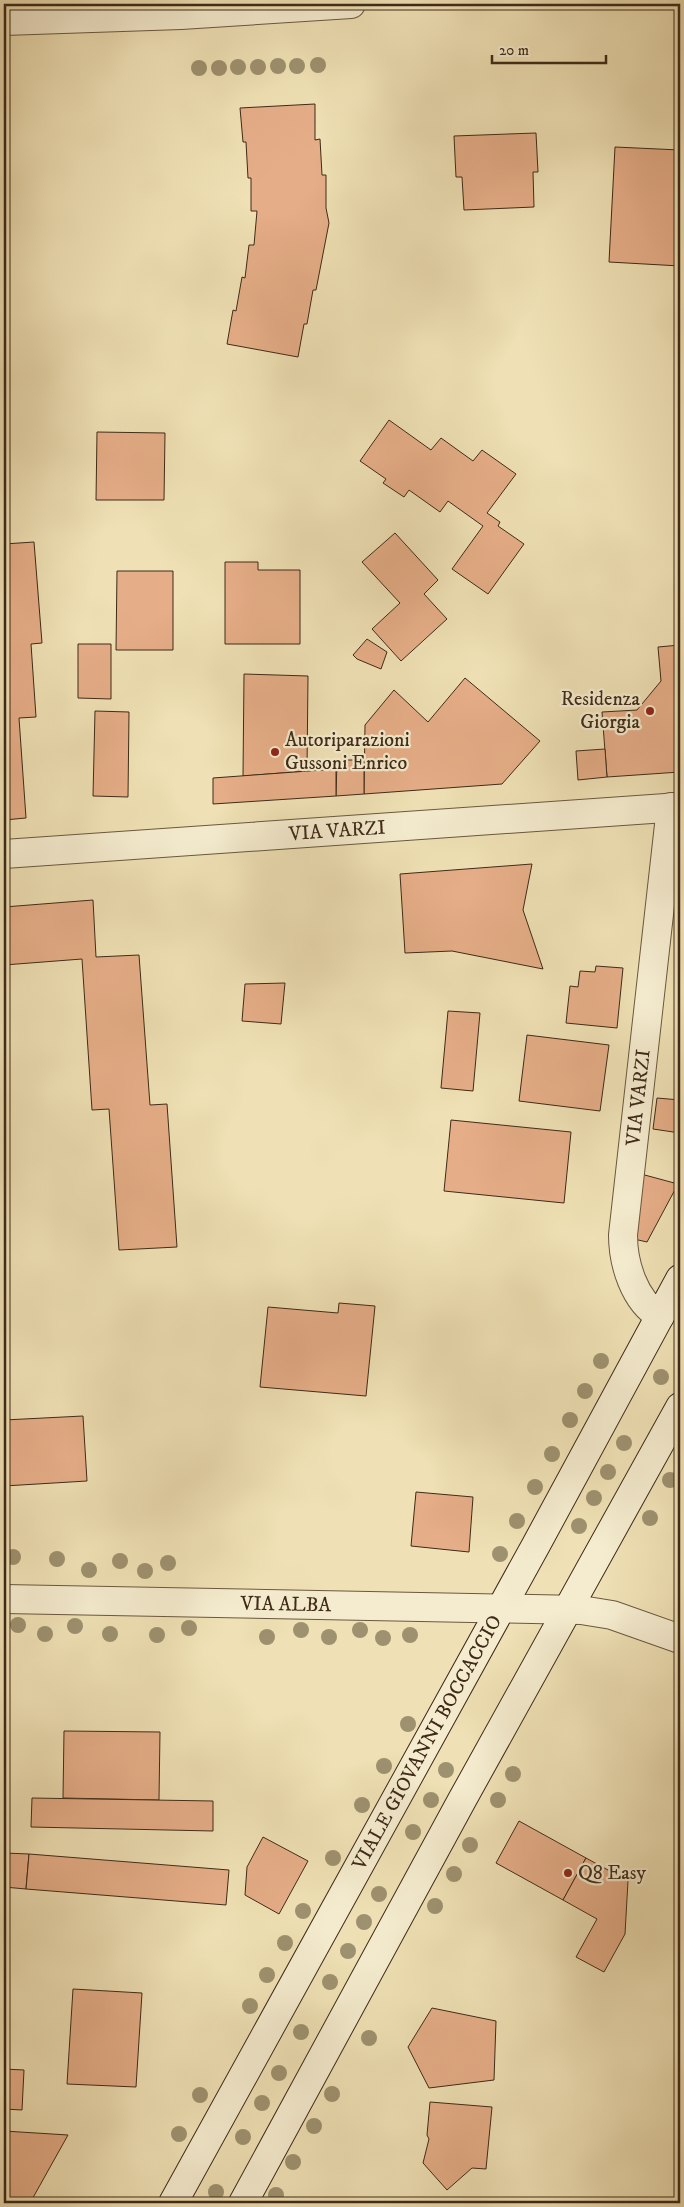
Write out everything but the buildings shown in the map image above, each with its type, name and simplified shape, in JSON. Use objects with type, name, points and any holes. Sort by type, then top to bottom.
[{"type":"street","points":[[4,22],[181,15],[351,4]]},
{"type":"street","name":"VIA VARZI","points":[[4,854],[675,807],[623,1234],[624,1255],[634,1283],[643,1301],[660,1316]]},
{"type":"street","name":"VIALE GIOVANNI BOCCACCIO","points":[[173,2203],[501,1609],[680,1279]]},
{"type":"street","points":[[243,2203],[680,1407]]},
{"type":"street","name":"VIA ALBA","points":[[4,1599],[591,1611],[612,1615],[680,1639]]},
{"type":"place","name":"Residenza Giorgia","points":[[650,711]]},
{"type":"place","name":"Autoriparazioni Gussoni Enrico","points":[[275,752]]},
{"type":"place","name":"Q8 Easy","points":[[568,1873]]}]
